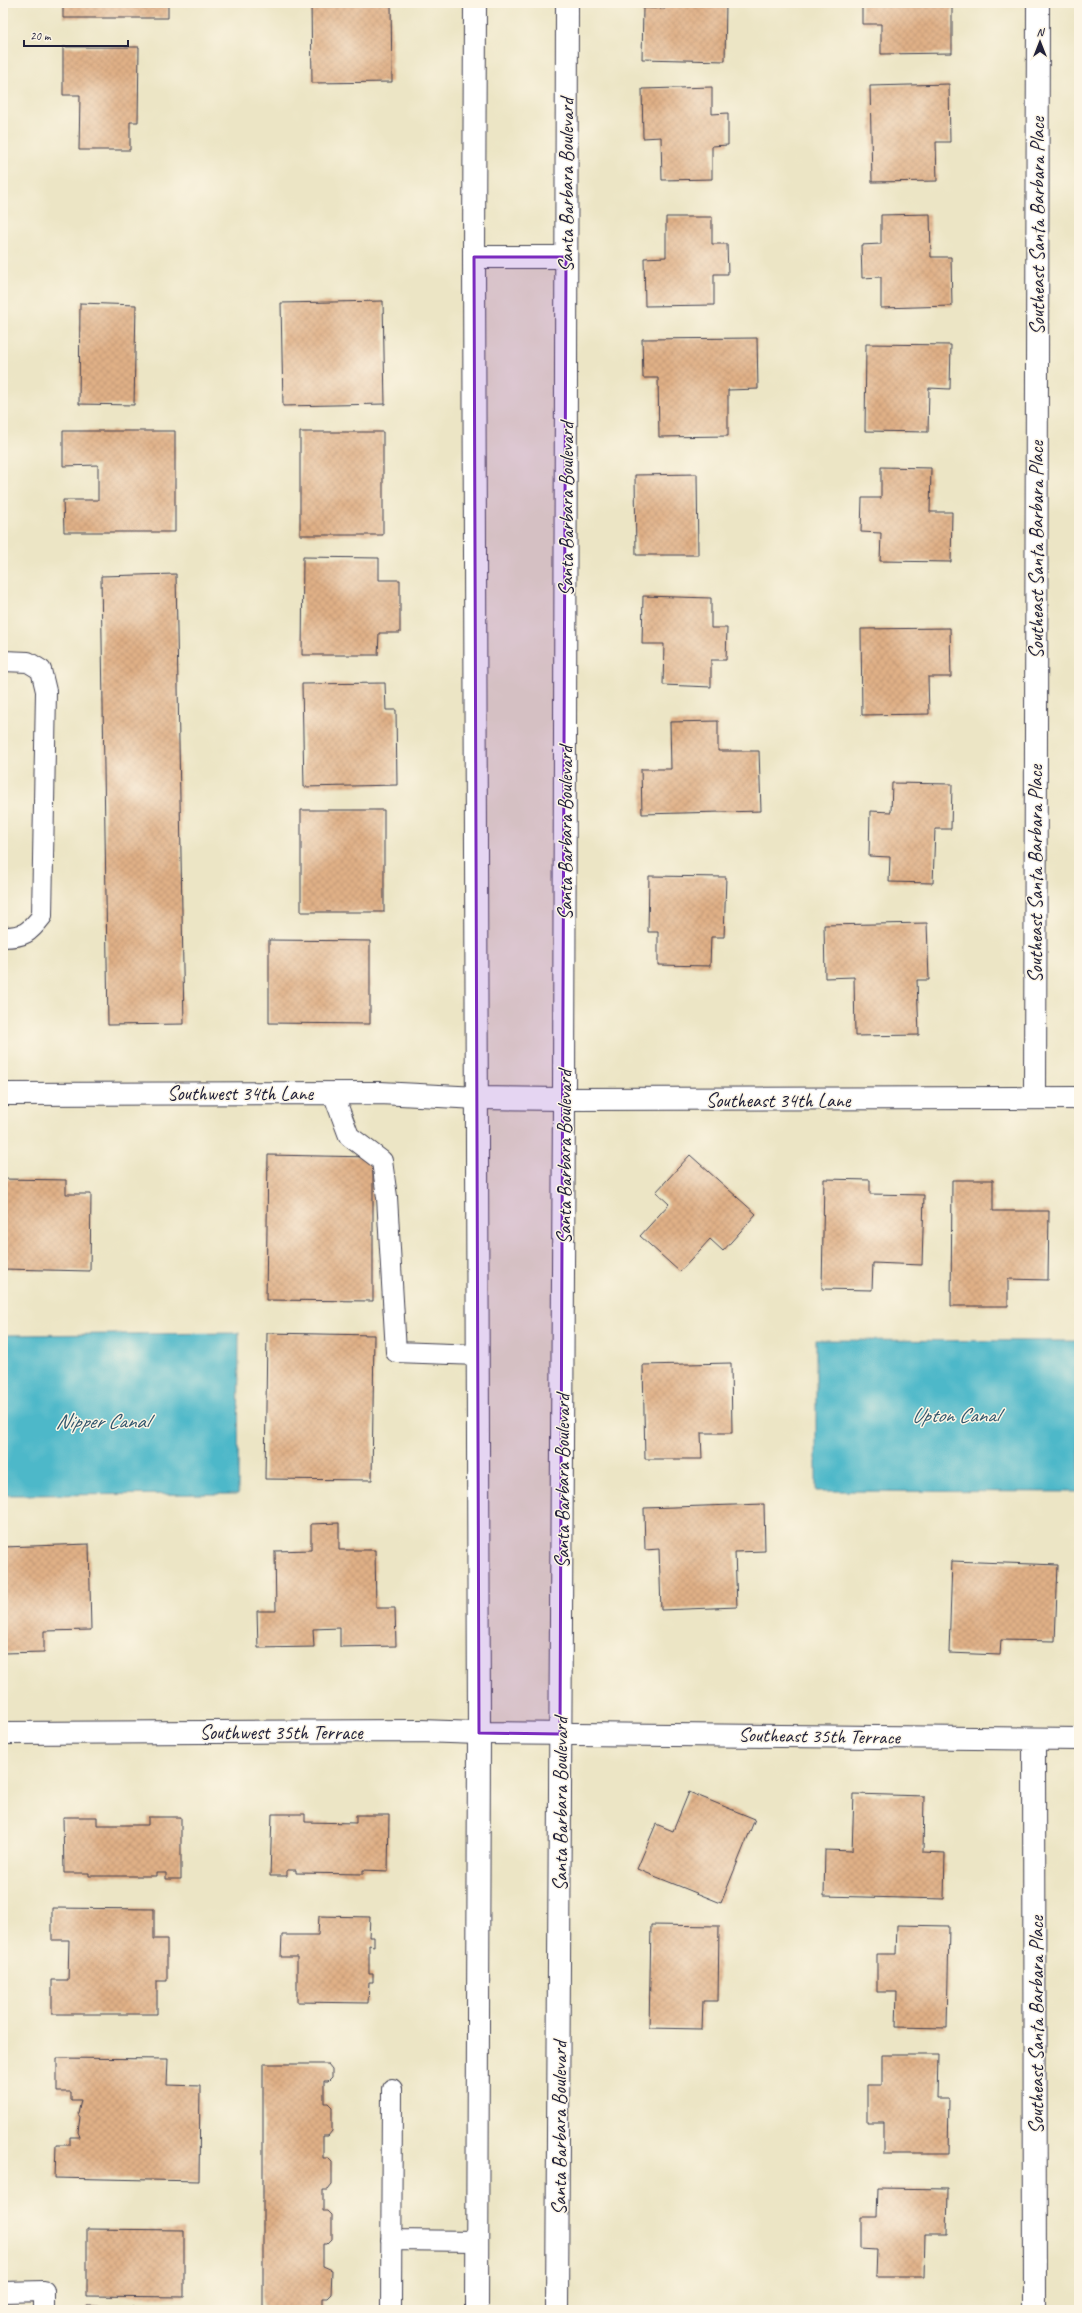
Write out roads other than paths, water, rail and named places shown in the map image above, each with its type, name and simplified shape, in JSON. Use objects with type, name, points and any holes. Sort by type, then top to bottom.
[{"type":"main road","points":[[475,3],[474,257],[479,1733],[477,2310]]},
{"type":"main road","name":"Santa Barbara Boulevard","points":[[557,2310],[564,1099],[567,3]]},
{"type":"main road","name":"Southeast Santa Barbara Place","points":[[1035,1098],[1038,3]]},
{"type":"main road","points":[[474,257],[566,257]]},
{"type":"main road","name":"Southwest 34th Lane","points":[[3,1094],[380,1093],[478,1098]]},
{"type":"main road","name":"Southeast 34th Lane","points":[[478,1098],[934,1100],[1079,1098]]},
{"type":"main road","name":"Southwest 35th Terrace","points":[[3,1733],[420,1731],[560,1734]]},
{"type":"main road","name":"Southeast 35th Terrace","points":[[560,1734],[1079,1739]]},
{"type":"main road","name":"Southeast Santa Barbara Place","points":[[1034,1739],[1036,1947],[1035,2310]]},
{"type":"lane","points":[[3,662],[28,662],[41,670],[46,691],[42,916],[31,931],[17,937],[3,937]]},
{"type":"lane","points":[[333,1093],[349,1136],[382,1161],[387,1197],[396,1352],[478,1355]]},
{"type":"lane","points":[[391,2310],[392,2090]]},
{"type":"lane","points":[[391,2240],[477,2242]]},
{"type":"lane","points":[[3,2292],[44,2291],[44,2310]]},
{"type":"water","name":"Nipper Canal","points":[[239,1333],[238,1494],[3,1495],[3,1335]]},
{"type":"water","name":"Upton Canal","points":[[816,1340],[1079,1341],[1079,1492],[816,1491]]}]
